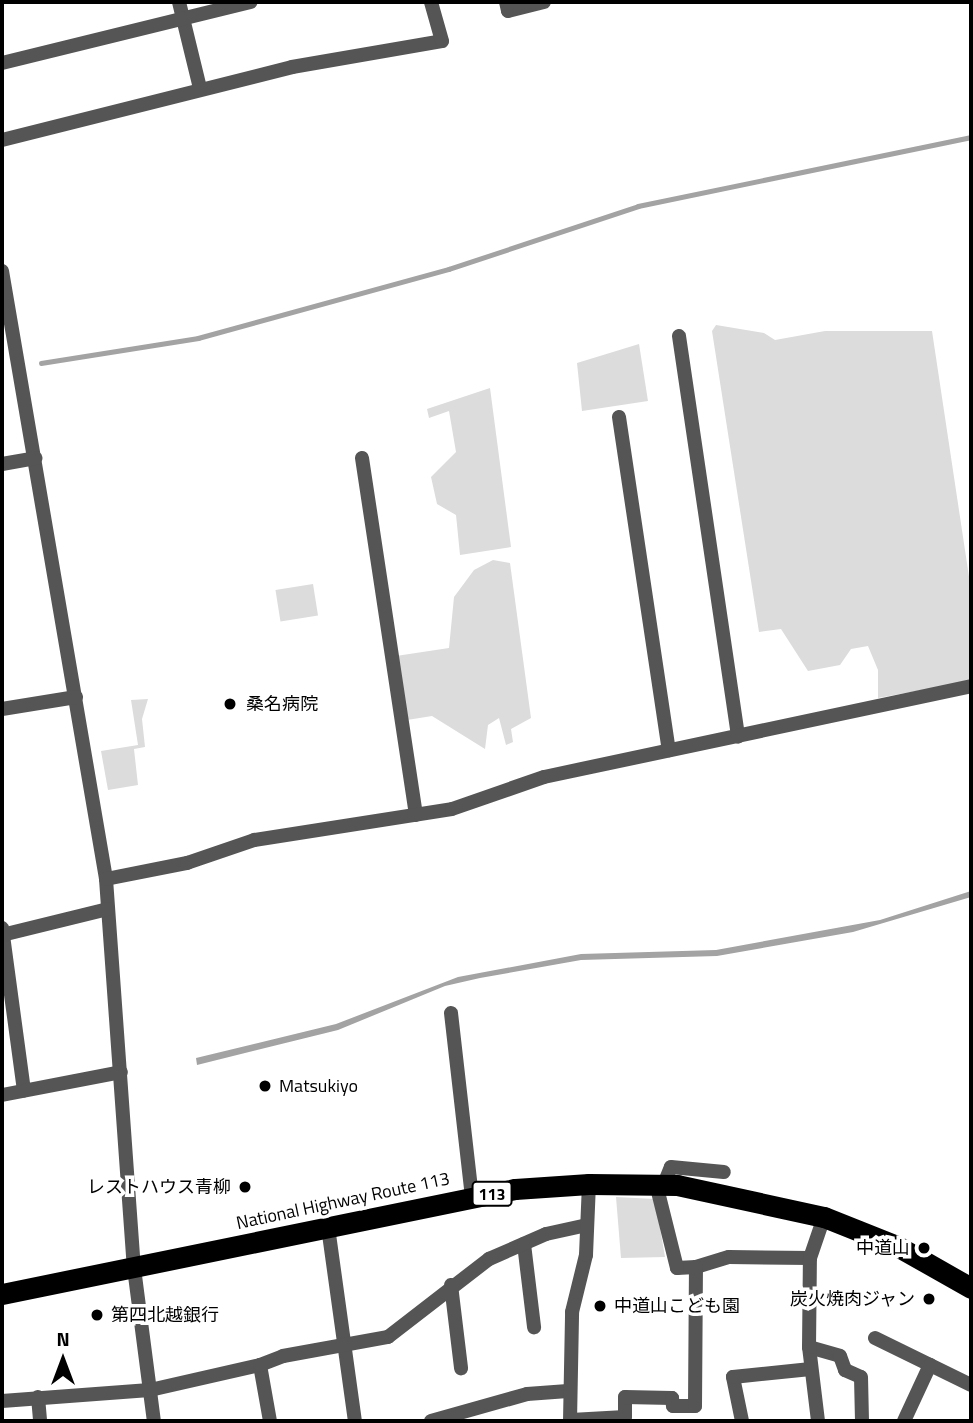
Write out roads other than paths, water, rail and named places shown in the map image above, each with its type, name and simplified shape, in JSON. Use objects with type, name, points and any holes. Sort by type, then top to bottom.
[{"type":"highway","name":"National Highway Route 113","points":[[2,1294],[515,1189],[589,1184],[660,1184],[824,1217],[897,1246],[971,1287]]},
{"type":"street","points":[[179,2],[200,88]]},
{"type":"street","points":[[2,63],[251,2]]},
{"type":"street","points":[[2,140],[200,88],[442,41],[431,2]]},
{"type":"street","points":[[506,2],[508,11],[544,2]]},
{"type":"street","points":[[2,271],[8,342],[35,458],[106,879],[134,1268],[154,1421]]},
{"type":"street","points":[[679,336],[738,737]]},
{"type":"street","points":[[620,417],[669,750]]},
{"type":"street","points":[[2,464],[35,458]]},
{"type":"street","points":[[362,458],[416,815]]},
{"type":"street","points":[[106,879],[187,863],[254,840],[416,815],[485,801],[544,777],[971,686]]},
{"type":"street","points":[[2,709],[76,697]]},
{"type":"street","points":[[2,935],[108,909]]},
{"type":"street","points":[[2,928],[24,1091]]},
{"type":"street","points":[[451,1013],[472,1198]]},
{"type":"street","points":[[2,1096],[121,1072]]},
{"type":"street","points":[[724,1172],[671,1167],[660,1184],[677,1268],[696,1267],[729,1257],[810,1258]]},
{"type":"street","points":[[589,1184],[586,1255],[572,1312],[568,1391],[571,1420],[625,1417],[625,1397],[672,1398],[673,1406],[695,1406],[696,1267]]},
{"type":"street","points":[[818,1421],[809,1347],[810,1258],[824,1217]]},
{"type":"street","points":[[2,1401],[150,1390],[260,1366],[282,1356],[344,1348],[388,1337],[451,1285],[489,1259],[524,1244],[587,1225]]},
{"type":"street","points":[[328,1227],[355,1421]]},
{"type":"street","points":[[524,1244],[534,1327]]},
{"type":"street","points":[[451,1285],[461,1368]]},
{"type":"street","points":[[875,1338],[971,1385]]},
{"type":"street","points":[[809,1347],[840,1356],[845,1370],[861,1377],[862,1421]]},
{"type":"street","points":[[260,1366],[270,1421]]},
{"type":"street","points":[[904,1421],[930,1366]]},
{"type":"street","points":[[742,1421],[733,1377],[811,1369]]},
{"type":"street","points":[[431,1421],[527,1394],[568,1391]]},
{"type":"street","points":[[38,1397],[40,1421]]},
{"type":"waterway","points":[[41,363],[198,338],[449,269],[638,206],[971,137]]},
{"type":"place","name":"桑名病院","points":[[230,704]]},
{"type":"place","name":"Matsukiyo","points":[[265,1086]]},
{"type":"place","name":"レストハウス青柳","points":[[245,1187]]},
{"type":"place","name":"中道山","points":[[924,1248]]},
{"type":"place","name":"炭火焼肉ジャン","points":[[929,1299]]},
{"type":"place","name":"中道山こども園","points":[[600,1306]]},
{"type":"place","name":"第四北越銀行","points":[[97,1315]]}]
